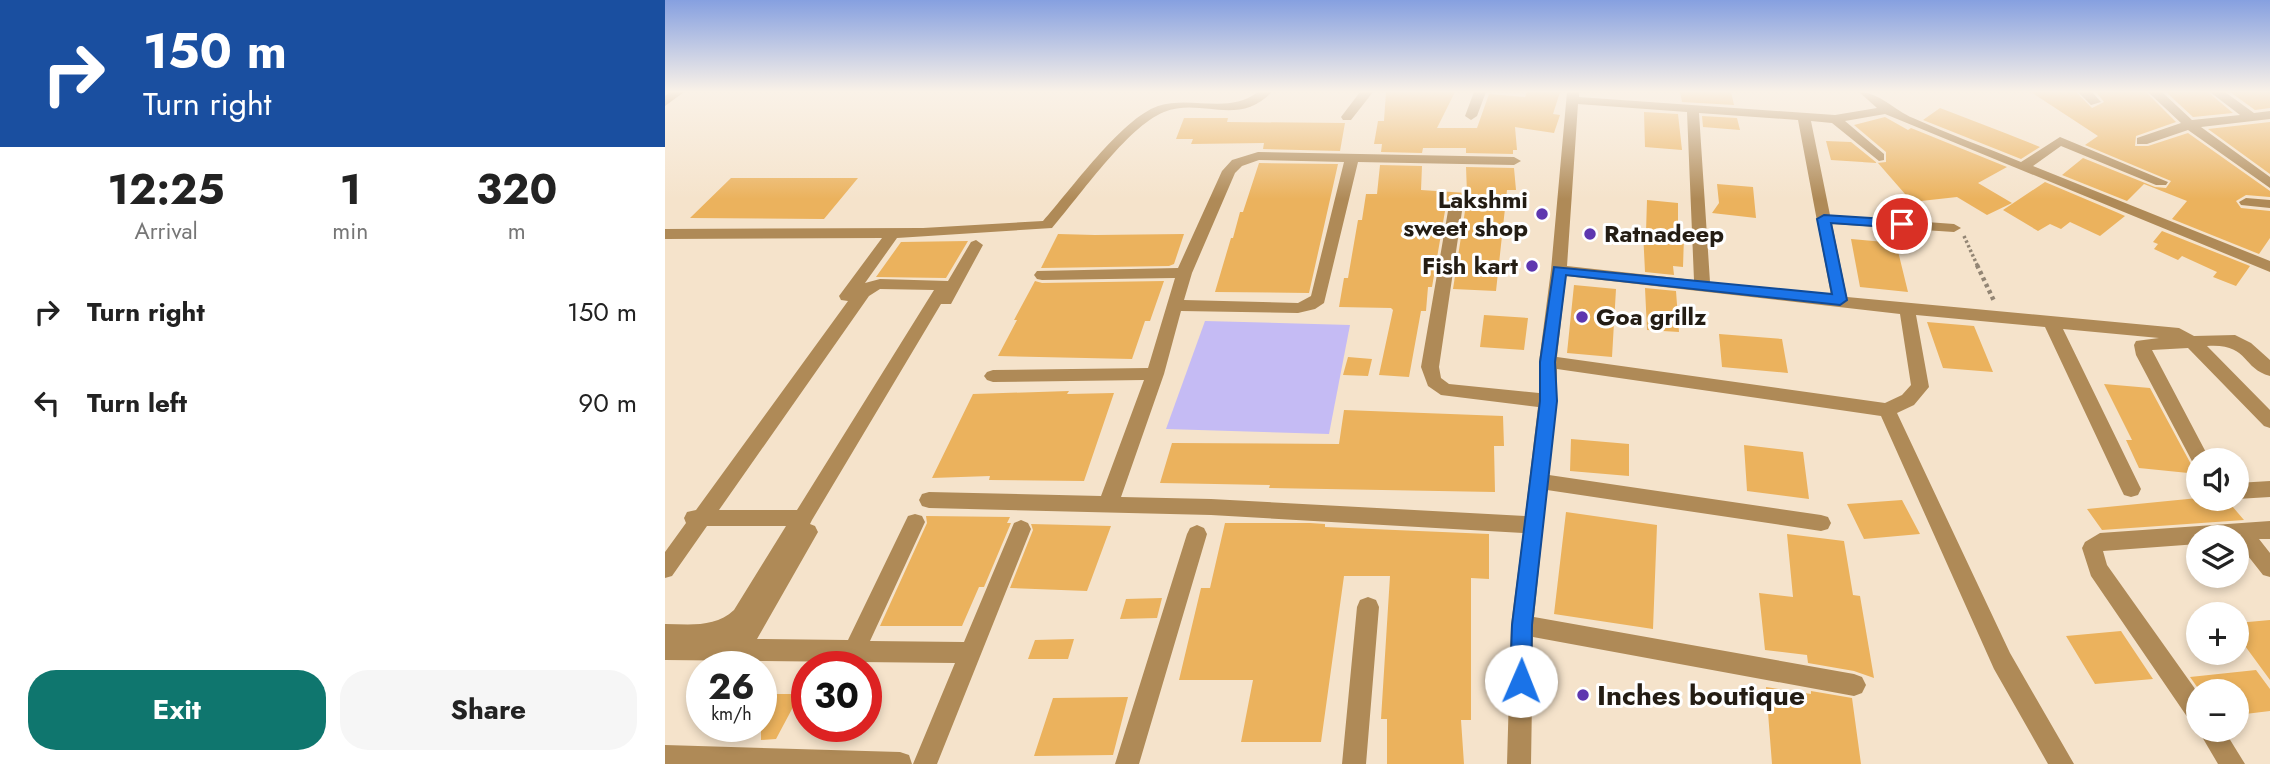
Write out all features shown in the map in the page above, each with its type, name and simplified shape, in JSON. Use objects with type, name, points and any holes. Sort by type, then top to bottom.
[{"type":"street","points":[[665,234],[891,233],[1047,225],[1137,128]]},
{"type":"street","points":[[1519,764],[1522,625],[1548,401],[1548,362],[1559,270],[1570,128]]},
{"type":"street","points":[[1694,128],[1702,285]]},
{"type":"street","points":[[1806,128],[1840,300]]},
{"type":"street","points":[[1845,128],[1879,157]]},
{"type":"street","points":[[1930,128],[2270,267]]},
{"type":"street","points":[[2142,141],[2183,128]]},
{"type":"street","points":[[2194,128],[2270,184]]},
{"type":"street","points":[[2024,166],[2060,141],[2161,182]]},
{"type":"street","points":[[1108,504],[1155,374],[1184,273],[1229,171],[1237,163],[1258,156],[1514,161]]},
{"type":"street","points":[[1176,305],[1298,308],[1310,305],[1318,299],[1352,156]]},
{"type":"street","points":[[2246,202],[2270,204]]},
{"type":"street","points":[[1455,211],[1430,377],[1435,385],[1447,390],[1548,401]]},
{"type":"street","points":[[1824,219],[1959,231]]},
{"type":"street","points":[[766,421],[891,233]]},
{"type":"street","points":[[739,649],[976,245]]},
{"type":"street","points":[[1559,270],[1907,309],[2050,320],[2179,334],[2192,341],[2270,421]]},
{"type":"street","points":[[1042,275],[1184,273]]},
{"type":"street","points":[[665,569],[696,518],[867,289],[880,284],[945,285],[736,624],[717,634],[665,634]]},
{"type":"street","points":[[1548,362],[1887,410],[1908,400],[1920,387],[1907,309]]},
{"type":"street","points":[[2050,320],[2131,489]]},
{"type":"street","points":[[2195,448],[2142,345],[2224,338],[2238,342],[2270,370]]},
{"type":"street","points":[[993,376],[1155,374]]},
{"type":"street","points":[[1887,410],[2002,661],[2061,764]]},
{"type":"street","points":[[1539,481],[1821,523]]},
{"type":"street","points":[[2249,491],[2270,489]]},
{"type":"street","points":[[929,500],[1108,504],[1534,525]]},
{"type":"street","points":[[665,553],[696,518],[803,518]]},
{"type":"street","points":[[665,649],[854,651],[915,522]]},
{"type":"street","points":[[925,764],[1021,529]]},
{"type":"street","points":[[2249,532],[2270,530]]},
{"type":"street","points":[[1127,764],[1197,534]]},
{"type":"street","points":[[2186,537],[2100,542],[2092,548],[2098,569],[2186,696]]},
{"type":"street","points":[[2249,543],[2270,568]]},
{"type":"street","points":[[1354,764],[1368,607]]},
{"type":"street","points":[[1522,625],[1854,685]]},
{"type":"street","points":[[882,651],[969,653]]},
{"type":"street","points":[[2218,742],[2234,764]]},
{"type":"street","points":[[665,757],[900,764]]},
{"type":"path","points":[[1959,231],[2002,318]]},
{"type":"shaded area","points":[[1205,321],[1350,325],[1329,434],[1166,429]]},
{"type":"building","points":[[1180,128],[1344,128],[1340,151],[1263,149],[1264,143],[1191,144],[1193,139],[1176,139]]},
{"type":"building","points":[[1377,128],[1515,128],[1517,150],[1513,150],[1513,154],[1466,153],[1466,148],[1423,148],[1422,153],[1381,152],[1382,144],[1374,144]]},
{"type":"building","points":[[1519,128],[1556,128],[1554,133]]},
{"type":"building","points":[[1644,128],[1680,128],[1682,150],[1645,147]]},
{"type":"building","points":[[1711,128],[1739,128],[1740,130]]},
{"type":"building","points":[[1857,128],[1911,128],[2007,167],[1978,183],[2012,203],[1987,215],[1957,197],[1912,202],[1877,163],[1886,162],[1886,152]]},
{"type":"building","points":[[1942,128],[1990,128],[2040,147],[2021,159]]},
{"type":"building","points":[[2085,128],[2160,128],[2136,136],[2135,146],[2148,146],[2188,133],[2270,191],[2270,197],[2246,195],[2236,201],[2241,208],[2270,211],[2270,238],[2259,254],[2172,219],[2187,201],[2144,184],[2127,201],[2062,175],[2083,158],[2155,187],[2166,188],[2171,181],[2085,145],[2098,136]]},
{"type":"building","points":[[2270,128],[2270,174],[2208,129]]},
{"type":"building","points":[[1826,141],[1851,142],[1877,163],[1831,160]]},
{"type":"building","points":[[1259,163],[1338,164],[1309,293],[1215,292],[1231,238],[1240,212],[1243,212]]},
{"type":"building","points":[[1380,165],[1422,166],[1421,190],[1467,193],[1466,167],[1514,168],[1516,190],[1507,190],[1496,291],[1453,289],[1465,211],[1456,205],[1445,211],[1432,287],[1428,287],[1426,311],[1421,311],[1409,377],[1379,375],[1393,310],[1391,308],[1339,307],[1344,278],[1348,278],[1358,220],[1362,220],[1366,194],[1377,194]]},
{"type":"building","points":[[731,178],[858,178],[824,219],[690,218]]},
{"type":"building","points":[[2045,182],[2125,216],[2100,236],[2070,222],[2061,229],[2050,224],[2038,231],[2003,210]]},
{"type":"building","points":[[1717,184],[1753,187],[1756,218],[1712,213],[1719,203]]},
{"type":"building","points":[[1647,200],[1678,203],[1678,235],[1684,236],[1683,267],[1673,266],[1674,275],[1645,272],[1643,231],[1646,232]]},
{"type":"building","points":[[2162,231],[2250,266],[2236,286],[2213,277],[2217,272],[2182,256],[2178,260],[2154,249],[2158,244],[2153,242]]},
{"type":"building","points":[[1058,234],[1184,234],[1174,264],[1169,266],[1041,268]]},
{"type":"building","points":[[1851,239],[1896,243],[1908,292],[1860,287]]},
{"type":"building","points":[[968,241],[946,278],[876,277],[901,242]]},
{"type":"building","points":[[1035,281],[1164,281],[1150,321],[1145,321],[1132,359],[998,356]]},
{"type":"building","points":[[1574,285],[1616,289],[1612,357],[1567,353]]},
{"type":"building","points":[[1645,288],[1676,291],[1679,332],[1647,330]]},
{"type":"building","points":[[1484,315],[1528,318],[1524,350],[1480,347]]},
{"type":"building","points":[[1927,322],[1974,326],[1993,372],[1943,368]]},
{"type":"building","points":[[1719,334],[1782,339],[1788,373],[1722,367]]},
{"type":"building","points":[[1348,357],[1372,359],[1368,376],[1343,375]]},
{"type":"building","points":[[2104,384],[2150,388],[2186,455],[2186,473],[2139,468],[2126,440],[2132,440]]},
{"type":"building","points":[[1069,391],[1067,394],[1114,393],[1084,481],[989,480],[990,476],[932,478],[973,394]]},
{"type":"building","points":[[1344,410],[1503,416],[1504,446],[1494,446],[1495,492],[1160,483],[1172,443],[1339,444]]},
{"type":"building","points":[[1571,439],[1629,444],[1629,476],[1570,471]]},
{"type":"building","points":[[1744,445],[1803,452],[1809,499],[1747,491]]},
{"type":"building","points":[[2186,499],[2186,511],[2236,511],[2244,520],[2102,530],[2087,509]]},
{"type":"building","points":[[1902,500],[1920,534],[1864,539],[1847,504]]},
{"type":"building","points":[[1566,512],[1657,525],[1653,629],[1554,614]]},
{"type":"building","points":[[926,516],[1010,517],[1007,523],[1011,523],[984,587],[979,587],[962,626],[880,626],[927,523]]},
{"type":"building","points":[[1225,523],[1310,523],[1325,524],[1325,527],[1489,534],[1489,579],[1471,578],[1471,720],[1461,720],[1464,764],[1387,764],[1387,719],[1381,719],[1390,576],[1344,576],[1321,742],[1241,742],[1253,680],[1179,680],[1201,588],[1210,588]]},
{"type":"building","points":[[1031,524],[1111,526],[1087,591],[1010,588],[1033,530]]},
{"type":"building","points":[[1787,534],[1844,541],[1853,595],[1860,596],[1874,678],[1854,671],[1808,663],[1807,655],[1765,650],[1759,593],[1793,597]]},
{"type":"building","points":[[1162,598],[1157,618],[1120,619],[1126,599]]},
{"type":"building","points":[[2270,620],[2270,680],[2249,651],[2249,622]]},
{"type":"building","points":[[2121,631],[2153,679],[2095,684],[2066,636]]},
{"type":"building","points":[[1074,639],[1068,659],[1028,659],[1035,640]]},
{"type":"building","points":[[2256,670],[2270,689],[2270,711],[2249,714],[2249,679],[2190,677]]},
{"type":"building","points":[[1766,687],[1852,698],[1861,764],[1772,764]]},
{"type":"building","points":[[777,694],[791,694],[791,711],[777,737]]},
{"type":"building","points":[[1128,697],[1113,755],[1034,756],[1053,698]]},
{"type":"place","name":"Lakshmi sweet shop","points":[[1542,214]]},
{"type":"place","name":"Ratnadeep","points":[[1590,234]]},
{"type":"place","name":"Fish kart","points":[[1532,266]]},
{"type":"place","name":"Goa grillz","points":[[1582,317]]},
{"type":"place","name":"Inches boutique","points":[[1583,695]]},
{"type":"route","points":[[1521,681],[1522,625],[1548,401],[1548,362],[1559,270],[1840,300],[1824,219],[1902,224]]}]
